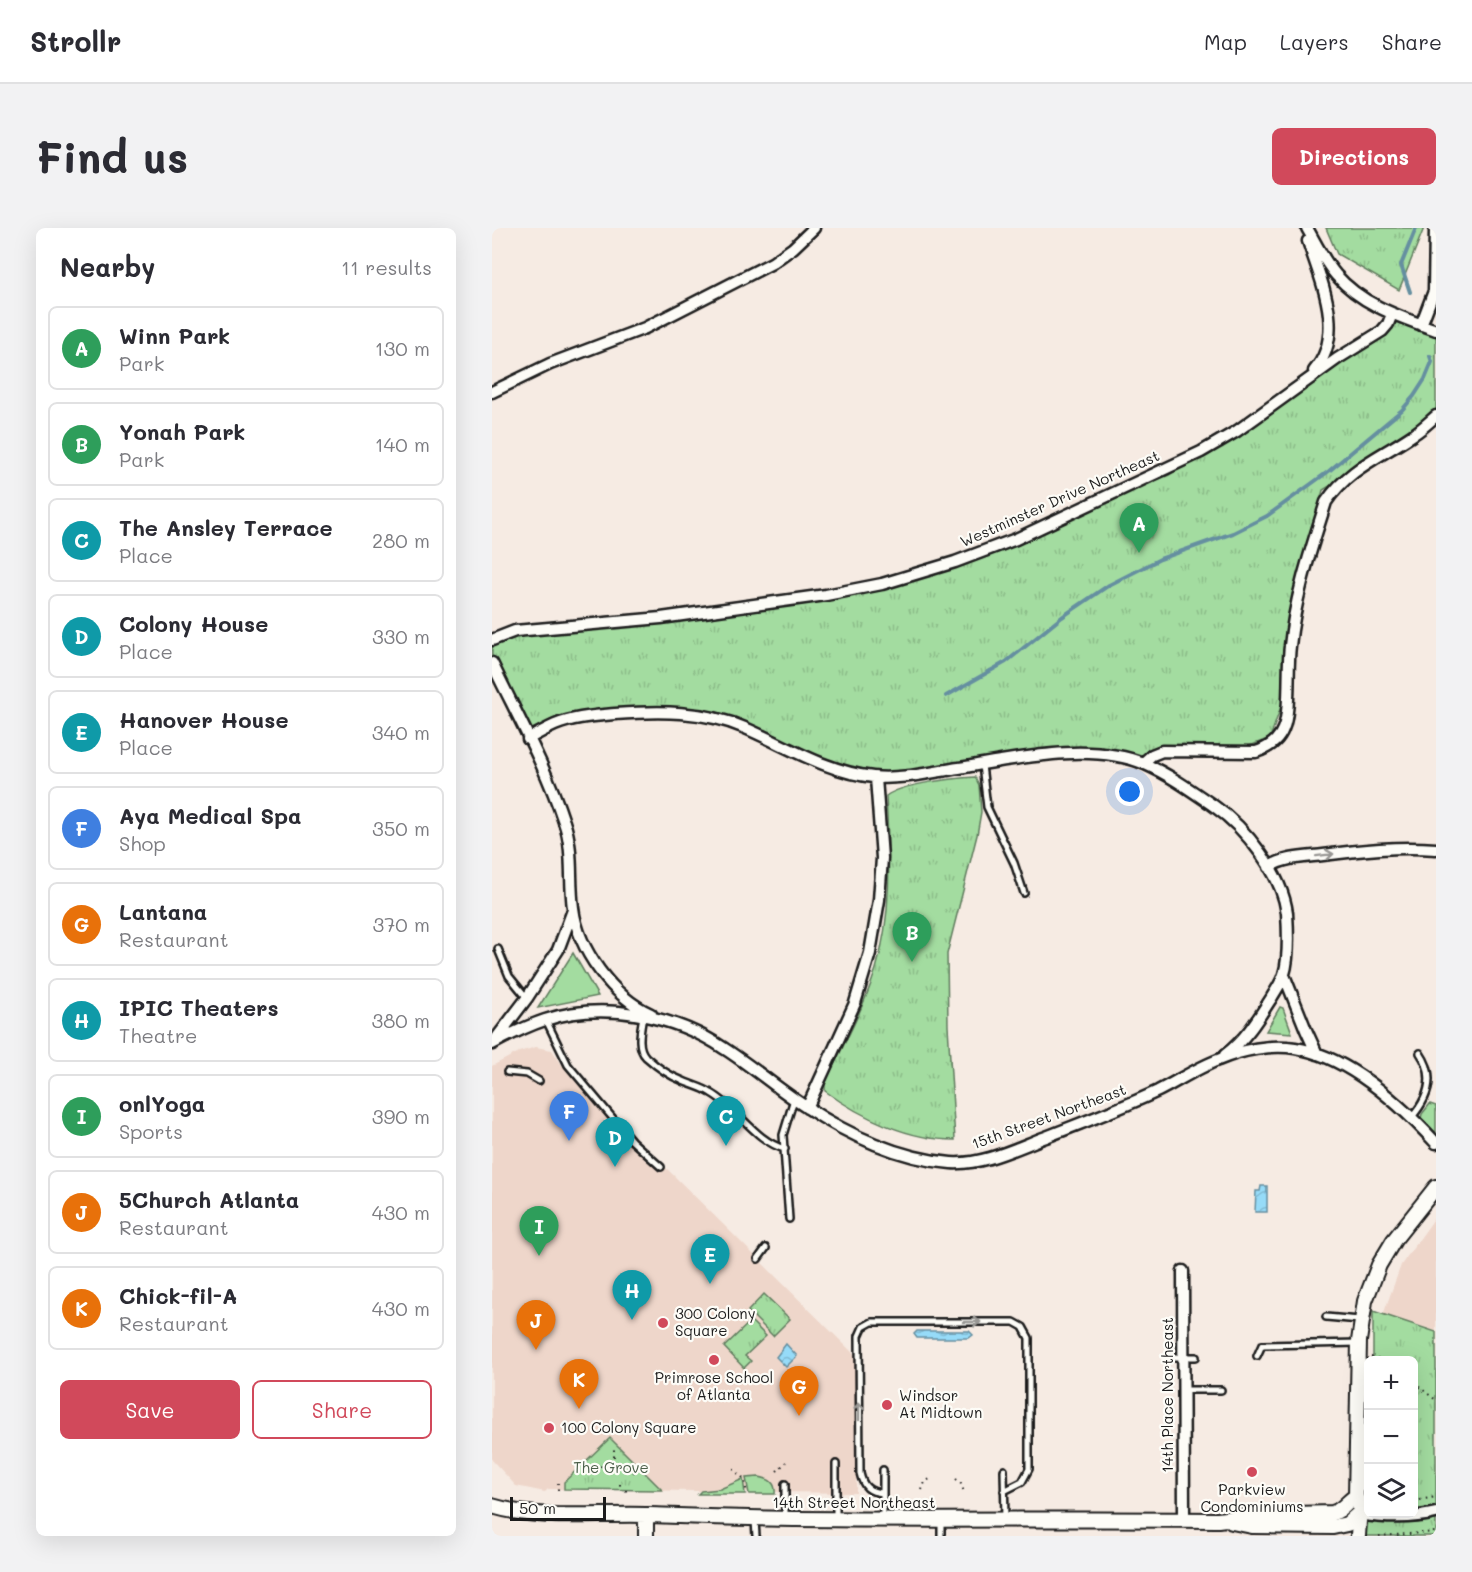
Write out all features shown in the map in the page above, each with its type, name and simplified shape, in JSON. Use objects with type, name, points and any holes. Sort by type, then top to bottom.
[{"type":"main road","points":[[1358,1536],[1360,1502],[1356,1496],[1359,1349],[1365,1301],[1379,1265],[1394,1240],[1436,1186]]},
{"type":"main road","name":"14th Street Northeast","points":[[492,1506],[534,1514],[785,1520],[1218,1520],[1257,1515],[1338,1512],[1356,1496]]},
{"type":"main road","points":[[1319,1514],[1345,1531],[1358,1514]]},
{"type":"main road","points":[[646,1515],[646,1536]]},
{"type":"main road","name":"14th Street Northeast","points":[[1218,1520],[1252,1526],[1345,1531]]},
{"type":"street","points":[[492,392],[550,364],[645,328],[761,268],[793,248],[814,228]]},
{"type":"street","points":[[1305,228],[1336,275],[1373,305],[1436,330]]},
{"type":"street","name":"Westminster Drive Northeast","points":[[1303,385],[1325,356],[1330,319],[1326,294],[1305,228]]},
{"type":"street","points":[[1421,325],[1434,291],[1435,228]]},
{"type":"street","name":"Westminster Drive Northeast","points":[[492,640],[514,631],[661,618],[826,595],[882,584],[936,569],[1016,538],[1201,452],[1237,431],[1337,358],[1382,330],[1388,324],[1392,314]]},
{"type":"street","points":[[1143,763],[1152,755],[1162,751],[1256,752],[1268,747],[1278,739],[1286,721],[1289,648],[1296,604],[1326,502],[1336,488],[1357,469],[1414,434],[1436,416]]},
{"type":"street","points":[[492,663],[555,796],[566,825],[572,859],[573,910],[585,946],[610,983],[635,1005],[669,1022]]},
{"type":"street","points":[[528,739],[556,724],[584,717],[651,711],[716,718],[742,726],[835,770],[876,778],[905,777],[1059,754],[1106,754],[1143,763],[1169,776],[1225,813],[1249,838],[1269,867],[1281,892],[1286,911],[1284,975],[1305,1030],[1317,1053]]},
{"type":"street","points":[[807,1108],[855,1003],[870,952],[879,900],[882,858],[876,778]]},
{"type":"street","points":[[1269,867],[1286,860],[1353,851],[1389,848],[1436,849]]},
{"type":"street","points":[[492,1043],[527,998],[558,950],[573,910]]},
{"type":"street","points":[[1218,1060],[1245,1038],[1284,975]]},
{"type":"street","name":"15th Street Northeast","points":[[492,1043],[546,1020],[585,1013],[602,1012],[643,1016],[669,1022],[724,1048],[807,1108],[841,1128],[881,1146],[936,1161],[971,1162],[996,1156],[1138,1100],[1218,1060],[1248,1051],[1276,1047],[1295,1048],[1317,1053],[1370,1082],[1436,1143]]},
{"type":"street","name":"14th Place Northeast","points":[[1183,1271],[1187,1283],[1178,1357],[1184,1390],[1184,1520]]},
{"type":"street","points":[[1358,1514],[1376,1517],[1422,1516],[1436,1513]]},
{"type":"street","points":[[1422,1516],[1436,1521]]},
{"type":"lane","points":[[982,764],[987,807],[1014,863],[1024,893]]},
{"type":"lane","points":[[498,949],[509,976],[527,998]]},
{"type":"lane","points":[[643,1016],[639,1039],[644,1055],[677,1079],[711,1093],[740,1115],[758,1134],[775,1147],[785,1149]]},
{"type":"lane","points":[[546,1020],[568,1065],[632,1141],[661,1167]]},
{"type":"lane","points":[[1411,1118],[1425,1101],[1431,1085],[1429,1063],[1420,1053]]},
{"type":"lane","points":[[507,1072],[527,1074],[539,1081]]},
{"type":"lane","points":[[789,1219],[783,1135],[794,1099]]},
{"type":"lane","points":[[758,1259],[766,1248]]},
{"type":"lane","points":[[1326,1317],[1362,1320]]},
{"type":"lane","points":[[883,1493],[873,1492],[866,1488],[860,1473],[859,1336],[863,1327],[872,1322],[1014,1322],[1023,1327],[1029,1338],[1029,1469],[1022,1482],[1005,1491]]},
{"type":"lane","points":[[1257,1356],[1262,1345],[1359,1349]]},
{"type":"lane","points":[[1178,1357],[1196,1357]]},
{"type":"lane","points":[[1184,1390],[1221,1390]]},
{"type":"lane","points":[[836,1464],[836,1520]]},
{"type":"lane","points":[[883,1470],[883,1520]]},
{"type":"lane","points":[[1004,1470],[1005,1520]]},
{"type":"lane","points":[[785,1484],[785,1520]]},
{"type":"lane","points":[[755,1519],[756,1536]]},
{"type":"lane","points":[[941,1520],[941,1536]]},
{"type":"path","points":[[1359,1349],[1379,1356]]},
{"type":"path","points":[[1418,1387],[1436,1400]]},
{"type":"path","points":[[614,1445],[614,1457]]},
{"type":"path","points":[[777,1471],[786,1462]]},
{"type":"path","points":[[733,1468],[744,1479],[747,1494]]},
{"type":"path","points":[[922,1490],[925,1482],[930,1479]]},
{"type":"path","points":[[956,1479],[964,1492]]},
{"type":"path","points":[[558,1483],[558,1490]]},
{"type":"path","points":[[1418,1500],[1436,1497]]},
{"type":"path","points":[[1379,1536],[1436,1532]]},
{"type":"shaded area","points":[[536,1047],[552,1050],[562,1065],[857,1357],[856,1493],[548,1489],[545,1492],[516,1486],[492,1460],[492,1066],[519,1052]]},
{"type":"shaded area","points":[[1436,1216],[1436,1331],[1383,1315],[1401,1265]]},
{"type":"green space","points":[[1326,228],[1424,228],[1399,290],[1337,254]]},
{"type":"green space","points":[[1393,318],[1436,336],[1436,422],[1323,490],[1294,604],[1285,695],[1270,738],[1232,753],[1046,758],[873,777],[797,749],[692,715],[605,720],[520,735],[492,664],[492,645],[515,635],[863,591],[1003,542],[1169,475],[1293,394]]},
{"type":"green space","points":[[975,777],[979,785],[981,812],[947,954],[948,1026],[955,1140],[938,1139],[903,1132],[854,1110],[825,1091],[825,1082],[866,998],[881,948],[888,883],[886,796],[915,785]]},
{"type":"green space","points":[[573,953],[598,996],[538,1008]]},
{"type":"green space","points":[[1280,1007],[1283,1008],[1292,1033],[1266,1031]]},
{"type":"green space","points":[[1430,1104],[1436,1106],[1436,1133],[1421,1118]]},
{"type":"green space","points":[[764,1294],[790,1319],[773,1336],[748,1311]]},
{"type":"green space","points":[[1373,1311],[1436,1332],[1436,1536],[1350,1536],[1352,1517],[1418,1518],[1418,1356],[1373,1356]]},
{"type":"green space","points":[[751,1321],[766,1336],[745,1356],[751,1361],[744,1368],[724,1347]]},
{"type":"green space","name":"The Grove","points":[[610,1438],[662,1490],[564,1489],[564,1482]]},
{"type":"green space","points":[[759,1477],[772,1482],[775,1494],[749,1494],[746,1478]]},
{"type":"green space","points":[[743,1479],[745,1494],[698,1494],[701,1491],[720,1489]]},
{"type":"water","points":[[1261,1186],[1267,1186],[1267,1212],[1255,1212],[1256,1191],[1260,1191]]},
{"type":"water","points":[[917,1331],[969,1331],[973,1335],[969,1338],[917,1338],[914,1334]]},
{"type":"water","points":[[786,1344],[797,1356],[786,1367],[776,1357]]},
{"type":"waterway","points":[[1410,292],[1401,265],[1416,228]]},
{"type":"waterway","points":[[946,696],[1006,662],[1062,617],[1109,585],[1160,559],[1233,533],[1267,516],[1329,471],[1402,410],[1425,379],[1432,362],[1430,356]]},
{"type":"place","name":"Winn Park","points":[[1139,553]]},
{"type":"place","name":"Yonah Park","points":[[912,962]]},
{"type":"place","name":"Aya Medical Spa","points":[[569,1141]]},
{"type":"place","name":"The Ansley Terrace","points":[[726,1146]]},
{"type":"place","name":"Colony House","points":[[615,1167]]},
{"type":"place","name":"onlYoga","points":[[539,1256]]},
{"type":"place","name":"Hanover House","points":[[710,1284]]},
{"type":"place","name":"IPIC Theaters","points":[[632,1320]]},
{"type":"place","name":"300 Colony Square","points":[[663,1323]]},
{"type":"place","name":"5Church Atlanta","points":[[536,1350]]},
{"type":"place","name":"Primrose School of Atlanta","points":[[714,1360]]},
{"type":"place","name":"Windsor At Midtown","points":[[887,1405]]},
{"type":"place","name":"Chick-fil-A","points":[[579,1409]]},
{"type":"place","name":"Lantana","points":[[799,1416]]},
{"type":"place","name":"100 Colony Square","points":[[549,1428]]},
{"type":"place","name":"Parkview Condominiums","points":[[1252,1472]]}]
